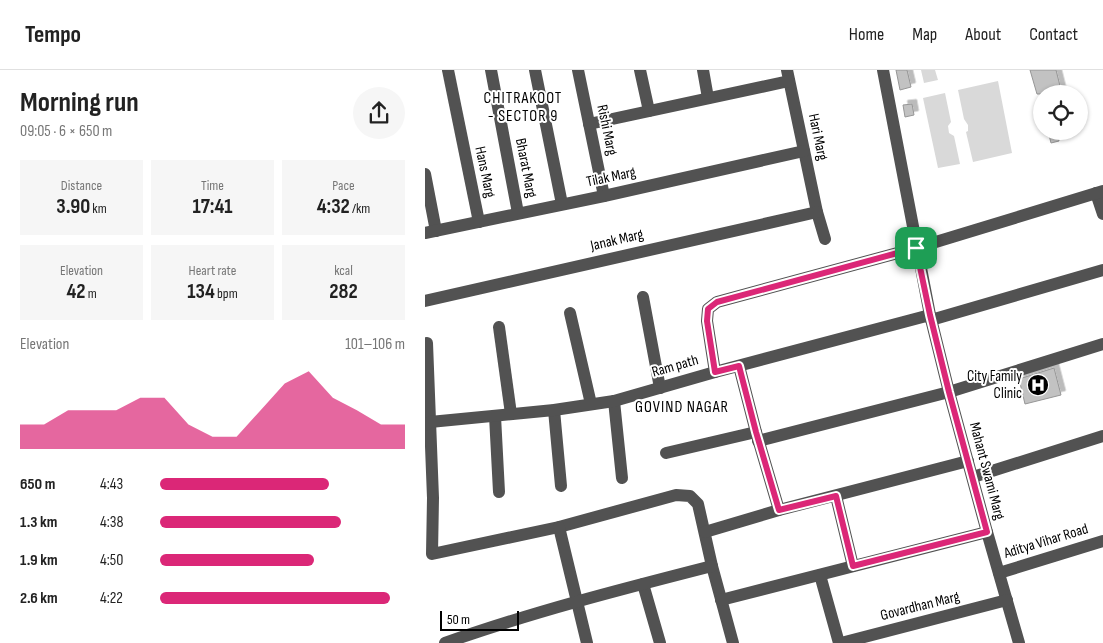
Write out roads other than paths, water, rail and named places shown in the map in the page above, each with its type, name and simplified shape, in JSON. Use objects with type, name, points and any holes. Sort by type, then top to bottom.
[{"type":"street","name":"Hans Marg","points":[[448,70],[479,222]]},
{"type":"street","name":"Bharat Marg","points":[[491,70],[517,213]]},
{"type":"street","points":[[535,70],[562,204]]},
{"type":"street","name":"Rishi Marg","points":[[578,70],[604,196]]},
{"type":"street","points":[[640,70],[649,112]]},
{"type":"street","points":[[703,70],[709,98]]},
{"type":"street","name":"Mahant Swami Marg","points":[[883,70],[931,318],[949,392],[1019,643]]},
{"type":"street","points":[[589,124],[709,98],[788,75]]},
{"type":"street","name":"Hari Marg","points":[[788,75],[817,212],[825,239]]},
{"type":"street","name":"Tilak Marg","points":[[431,232],[604,196],[804,151]]},
{"type":"street","points":[[425,174],[431,232]]},
{"type":"street","points":[[715,372],[707,321],[708,309],[717,302],[916,248],[1100,192],[1103,214]]},
{"type":"street","name":"Janak Marg","points":[[425,301],[817,212]]},
{"type":"street","name":"Ram path","points":[[428,423],[554,410],[614,401],[715,372],[931,318],[1103,270]]},
{"type":"street","points":[[643,297],[660,388]]},
{"type":"street","points":[[570,313],[591,404]]},
{"type":"street","points":[[499,326],[511,414]]},
{"type":"street","points":[[427,343],[428,423],[433,498],[432,554],[559,527],[676,495],[690,496],[698,504],[712,566],[733,643]]},
{"type":"street","points":[[666,453],[757,437],[949,392],[1103,344]]},
{"type":"street","points":[[739,366],[757,437],[779,510]]},
{"type":"street","points":[[614,401],[622,478]]},
{"type":"street","points":[[554,410],[561,486]]},
{"type":"street","points":[[495,416],[499,492]]},
{"type":"street","points":[[973,477],[1103,436]]},
{"type":"street","points":[[705,532],[779,510],[968,461]]},
{"type":"street","points":[[836,496],[853,566]]},
{"type":"street","points":[[559,527],[587,643]]},
{"type":"street","points":[[721,600],[987,532]]},
{"type":"street","name":"Aditya Vihar Road","points":[[999,573],[1103,541]]},
{"type":"street","points":[[445,643],[486,628],[712,566]]},
{"type":"street","points":[[820,575],[840,643]]},
{"type":"street","points":[[643,584],[660,643]]},
{"type":"street","name":"Govardhan Marg","points":[[840,643],[1007,600]]},
{"type":"place","name":"City Family Clinic","points":[[1038,385]]},
{"type":"district","name":"CHITRAKOOT - SECTOR 9","points":[[523,107]]},
{"type":"district","name":"GOVIND NAGAR","points":[[682,407]]}]
